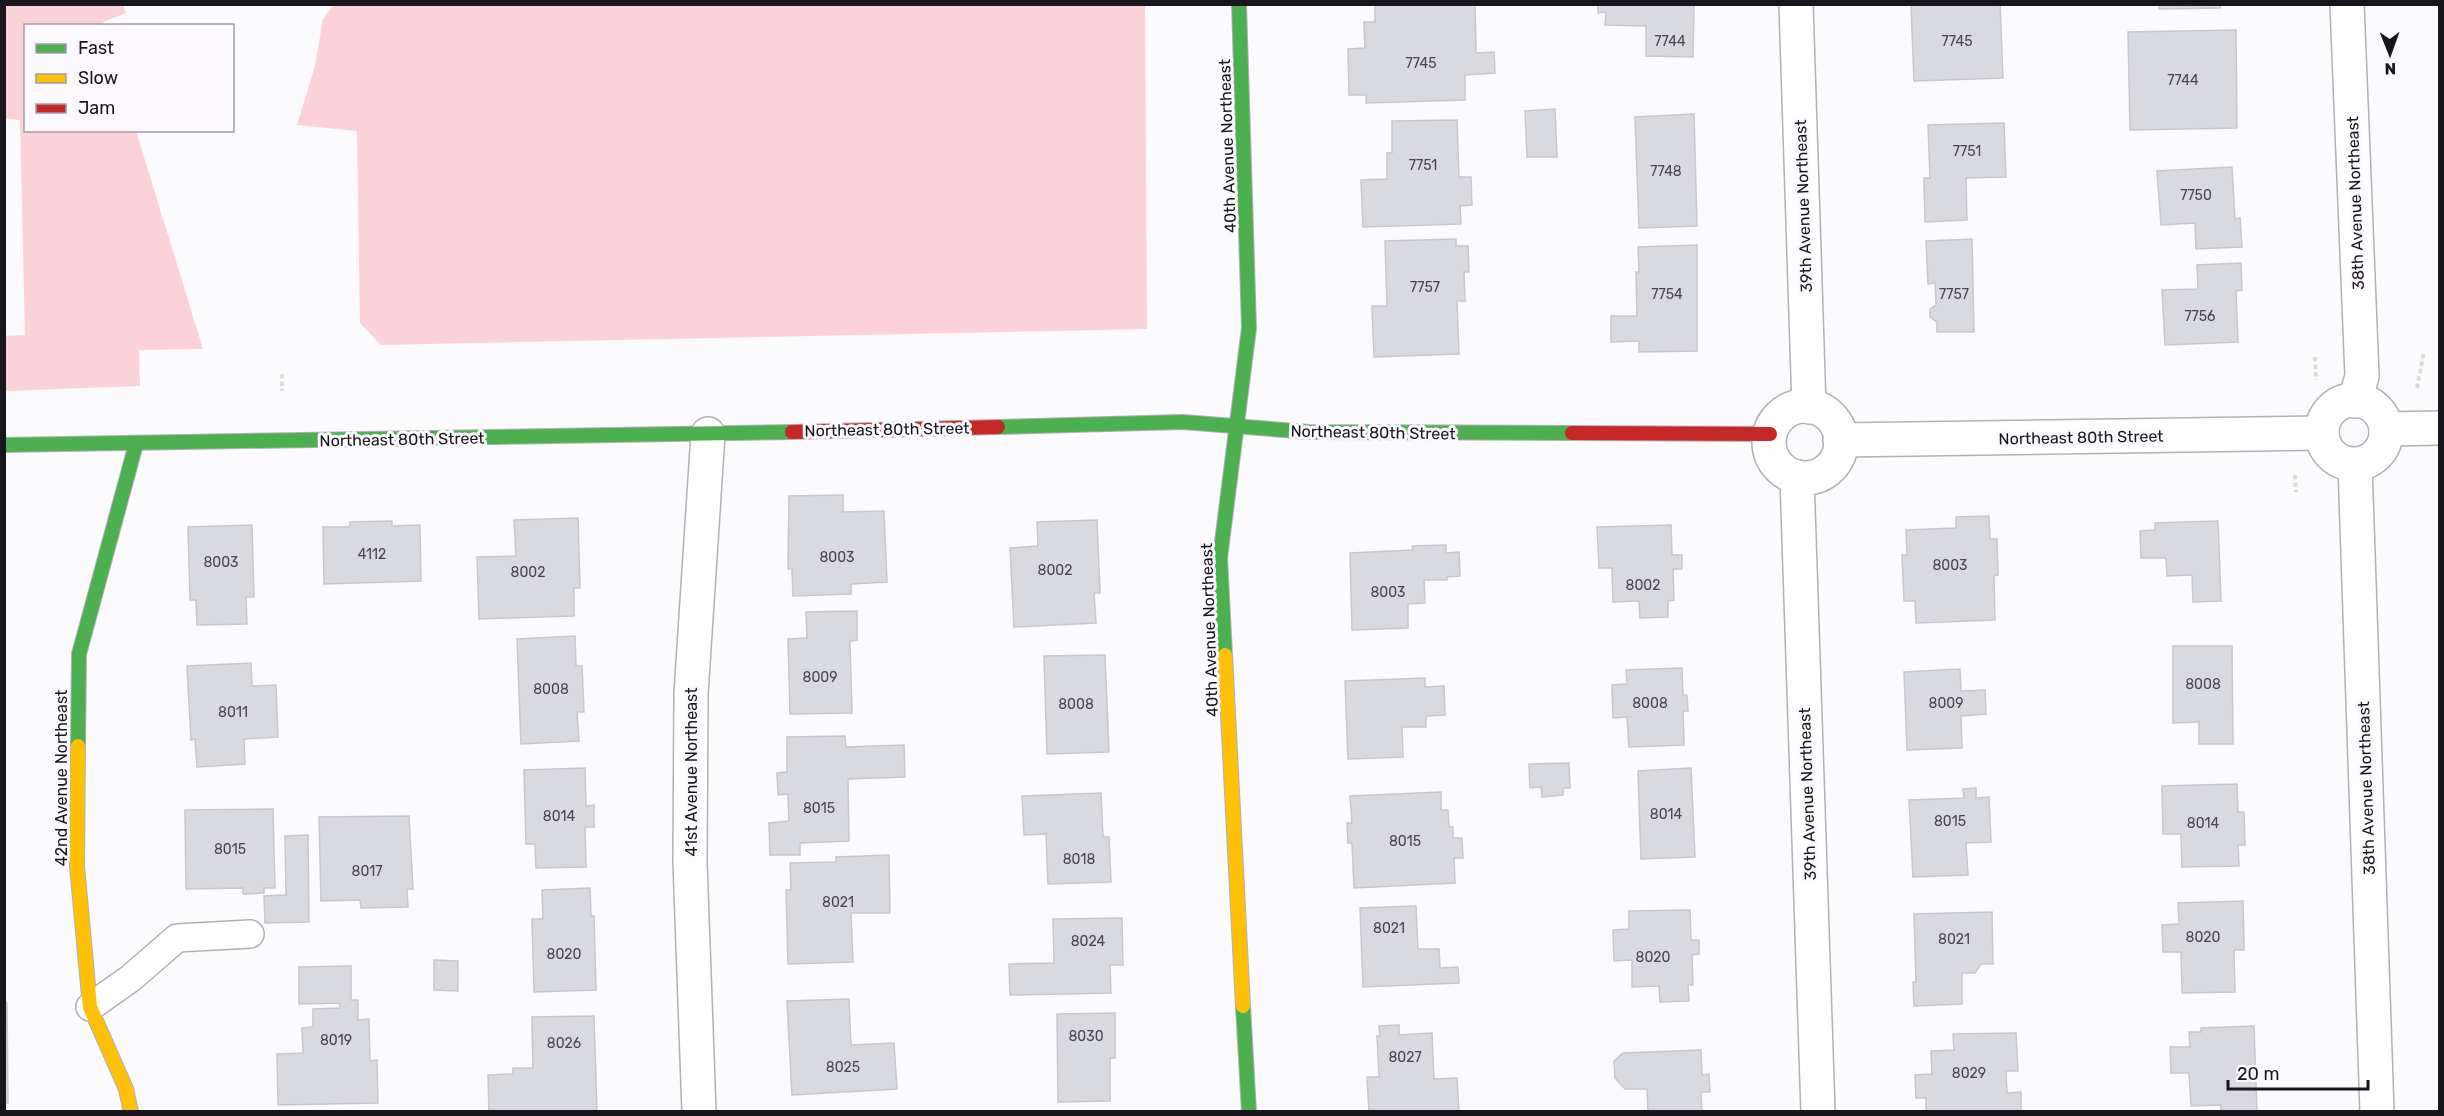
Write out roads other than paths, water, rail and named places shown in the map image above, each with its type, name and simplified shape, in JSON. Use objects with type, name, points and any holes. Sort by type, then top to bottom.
[{"type":"street","name":"40th Avenue Northeast","points":[[1239,4],[1249,328],[1220,558],[1249,1112]]},
{"type":"street","name":"39th Avenue Northeast","points":[[1796,4],[1809,407]]},
{"type":"street","name":"38th Avenue Northeast","points":[[2347,4],[2362,376],[2355,401]]},
{"type":"street","points":[[2355,401],[2370,405],[2379,412],[2386,429],[2384,443],[2378,453],[2370,460],[2355,465],[2341,462],[2332,456],[2326,448],[2322,433],[2325,418],[2330,410],[2339,404],[2355,401]]},
{"type":"street","points":[[1797,407],[1809,407],[1819,409],[1829,415],[1836,424],[1840,440],[1838,456],[1822,473],[1809,478],[1797,477],[1788,474],[1776,464],[1770,453],[1771,428],[1786,411],[1797,407]]},
{"type":"street","name":"Northeast 80th Street","points":[[4,445],[708,434],[1172,422],[1309,432],[1770,434]]},
{"type":"street","points":[[2386,429],[2439,428]]},
{"type":"street","name":"Northeast 80th Street","points":[[1840,440],[2322,433]]},
{"type":"street","name":"41st Avenue Northeast","points":[[699,1112],[690,862],[691,694],[708,434]]},
{"type":"street","name":"42nd Avenue Northeast","points":[[131,1112],[126,1089],[90,1006],[76,866],[79,654],[136,444]]},
{"type":"street","name":"38th Avenue Northeast","points":[[2355,465],[2377,1112]]},
{"type":"street","name":"39th Avenue Northeast","points":[[1797,477],[1818,1112]]},
{"type":"lane","points":[[90,1006],[131,978],[177,938],[250,934]]}]
